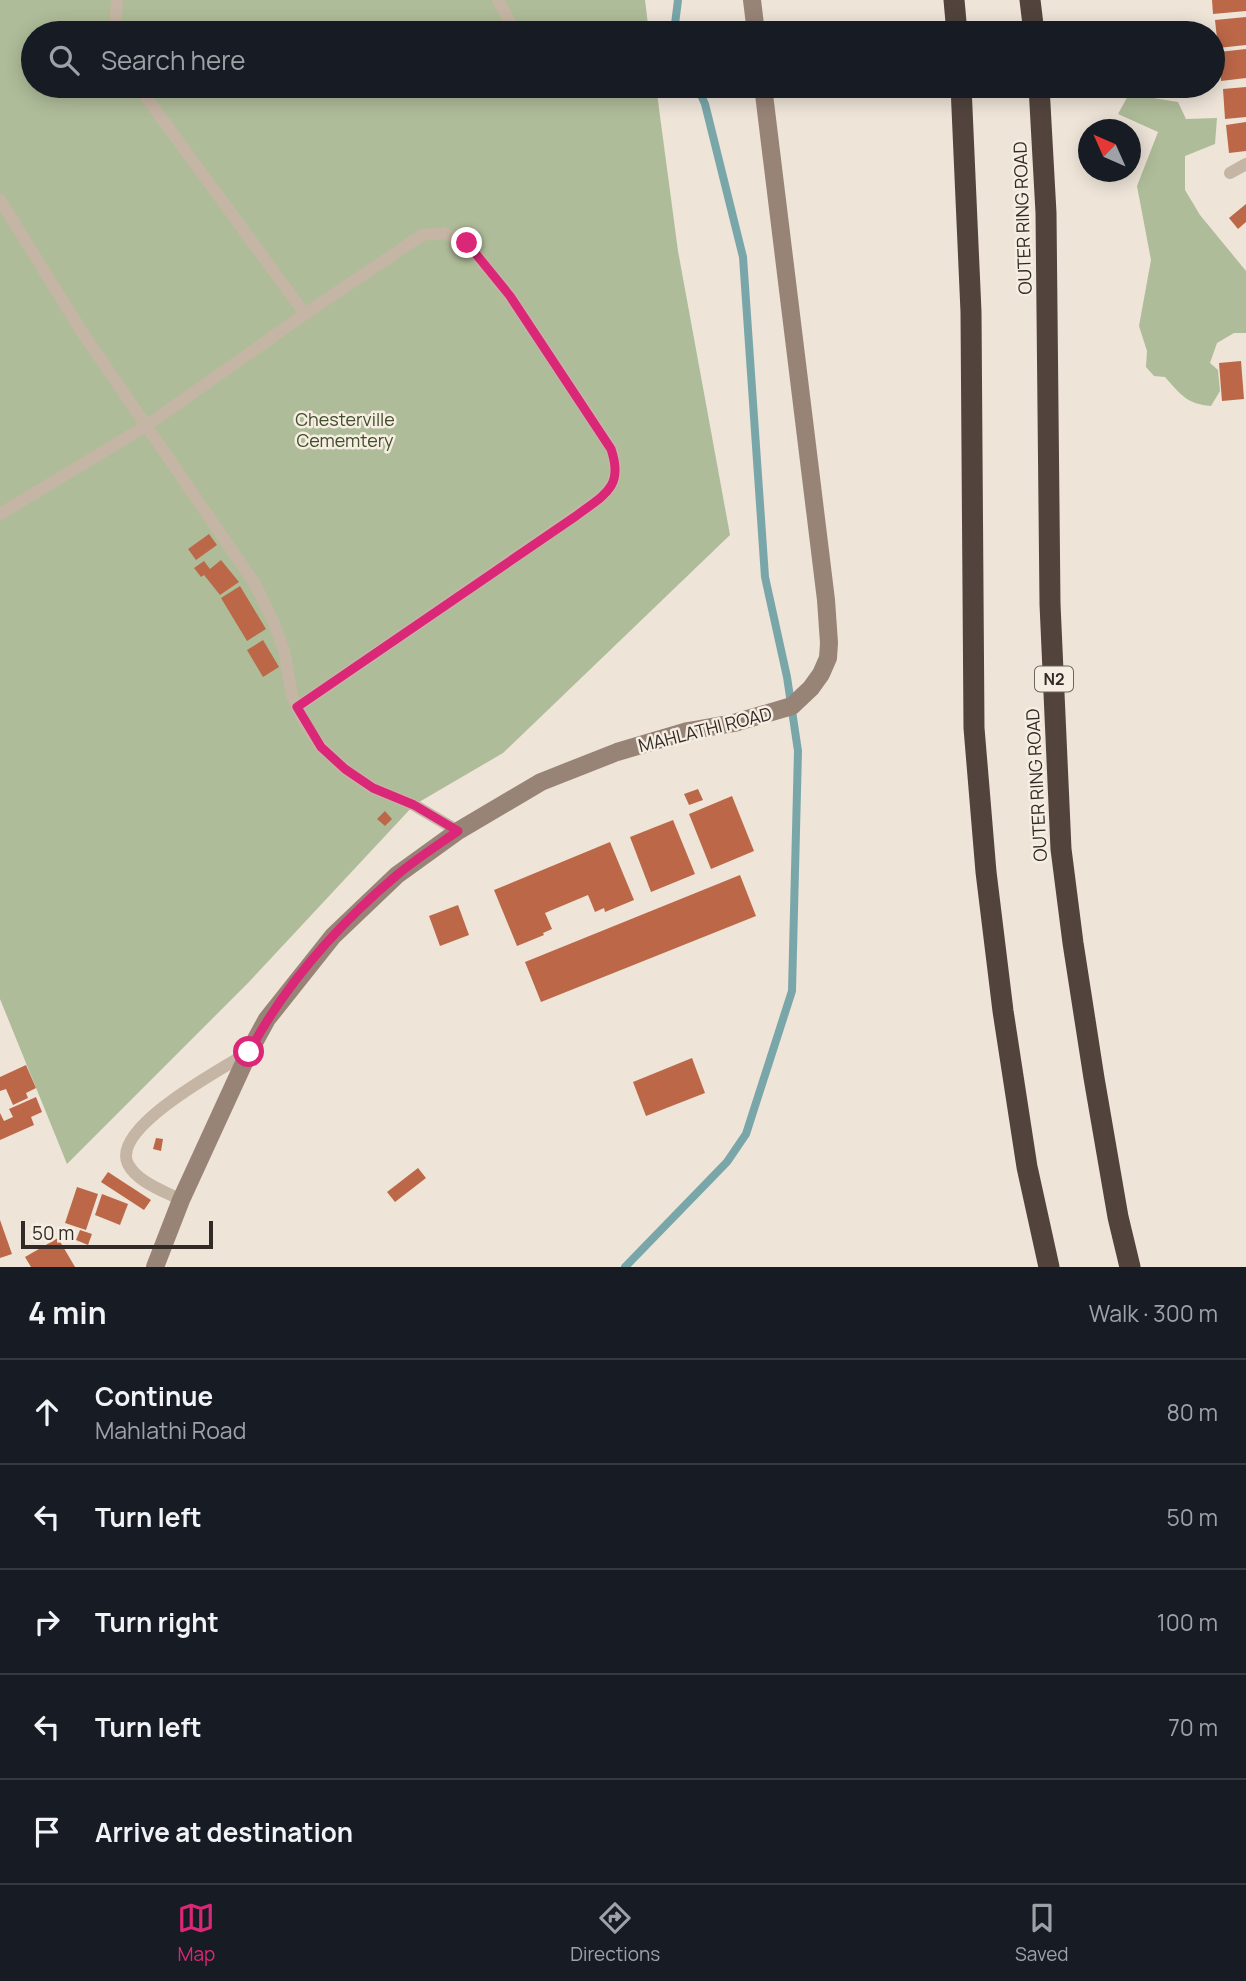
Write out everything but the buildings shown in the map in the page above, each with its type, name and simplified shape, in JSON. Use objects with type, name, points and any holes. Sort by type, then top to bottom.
[{"type":"highway","points":[[954,0],[956,21]]},
{"type":"highway","points":[[1030,0],[1033,21]]},
{"type":"highway","points":[[962,98],[971,313],[974,728],[986,872],[1003,1011],[1027,1167],[1047,1259]]},
{"type":"highway","name":"OUTER RING ROAD","points":[[1040,98],[1046,226],[1050,604],[1061,849],[1094,1078],[1118,1217],[1130,1267]]},
{"type":"street","points":[[752,0],[755,21]]},
{"type":"street","name":"MAHLATHI ROAD","points":[[155,1267],[181,1200],[267,1019],[333,936],[397,875],[458,831],[541,782],[617,752],[688,731],[734,723],[792,706],[811,688],[824,666],[829,643],[764,98]]},
{"type":"lane","points":[[498,0],[509,21]]},
{"type":"lane","points":[[112,3],[114,21]]},
{"type":"lane","points":[[147,98],[305,314]]},
{"type":"lane","points":[[1230,173],[1246,164]]},
{"type":"lane","points":[[0,200],[84,335],[255,584],[284,651],[292,696],[321,747],[345,769],[373,788],[414,805],[458,831]]},
{"type":"lane","points":[[0,514],[146,426],[422,235],[435,232],[453,235],[467,243],[518,307],[611,449],[617,475],[613,484],[576,516],[297,707]]},
{"type":"lane","points":[[181,1200],[137,1176],[128,1165],[125,1154],[128,1143],[158,1111],[249,1052]]},
{"type":"green space","name":"Chesterville Cememtery","points":[[0,0],[645,0],[648,21],[21,21],[21,98],[658,98],[678,251],[730,535],[503,753],[414,805],[248,983],[67,1164],[0,999]]},
{"type":"green space","points":[[1127,98],[1178,102],[1186,119],[1217,118],[1215,144],[1185,156],[1185,190],[1200,215],[1246,271],[1246,333],[1234,333],[1217,343],[1210,363],[1218,370],[1220,391],[1211,406],[1190,401],[1165,377],[1154,376],[1146,367],[1147,351],[1139,326],[1151,260],[1137,186],[1141,182],[1158,132],[1141,124],[1141,119],[1129,119],[1118,114]]},
{"type":"waterway","points":[[675,21],[678,0]]},
{"type":"waterway","points":[[625,1267],[727,1162],[746,1134],[792,991],[798,751],[787,677],[765,577],[743,257],[702,98]]},
{"type":"route","points":[[249,1052],[267,1019],[333,936],[397,875],[458,831],[414,805],[373,788],[345,769],[321,747],[297,707],[576,516],[613,484],[617,475],[611,449],[562,373],[510,296],[467,243]]}]
